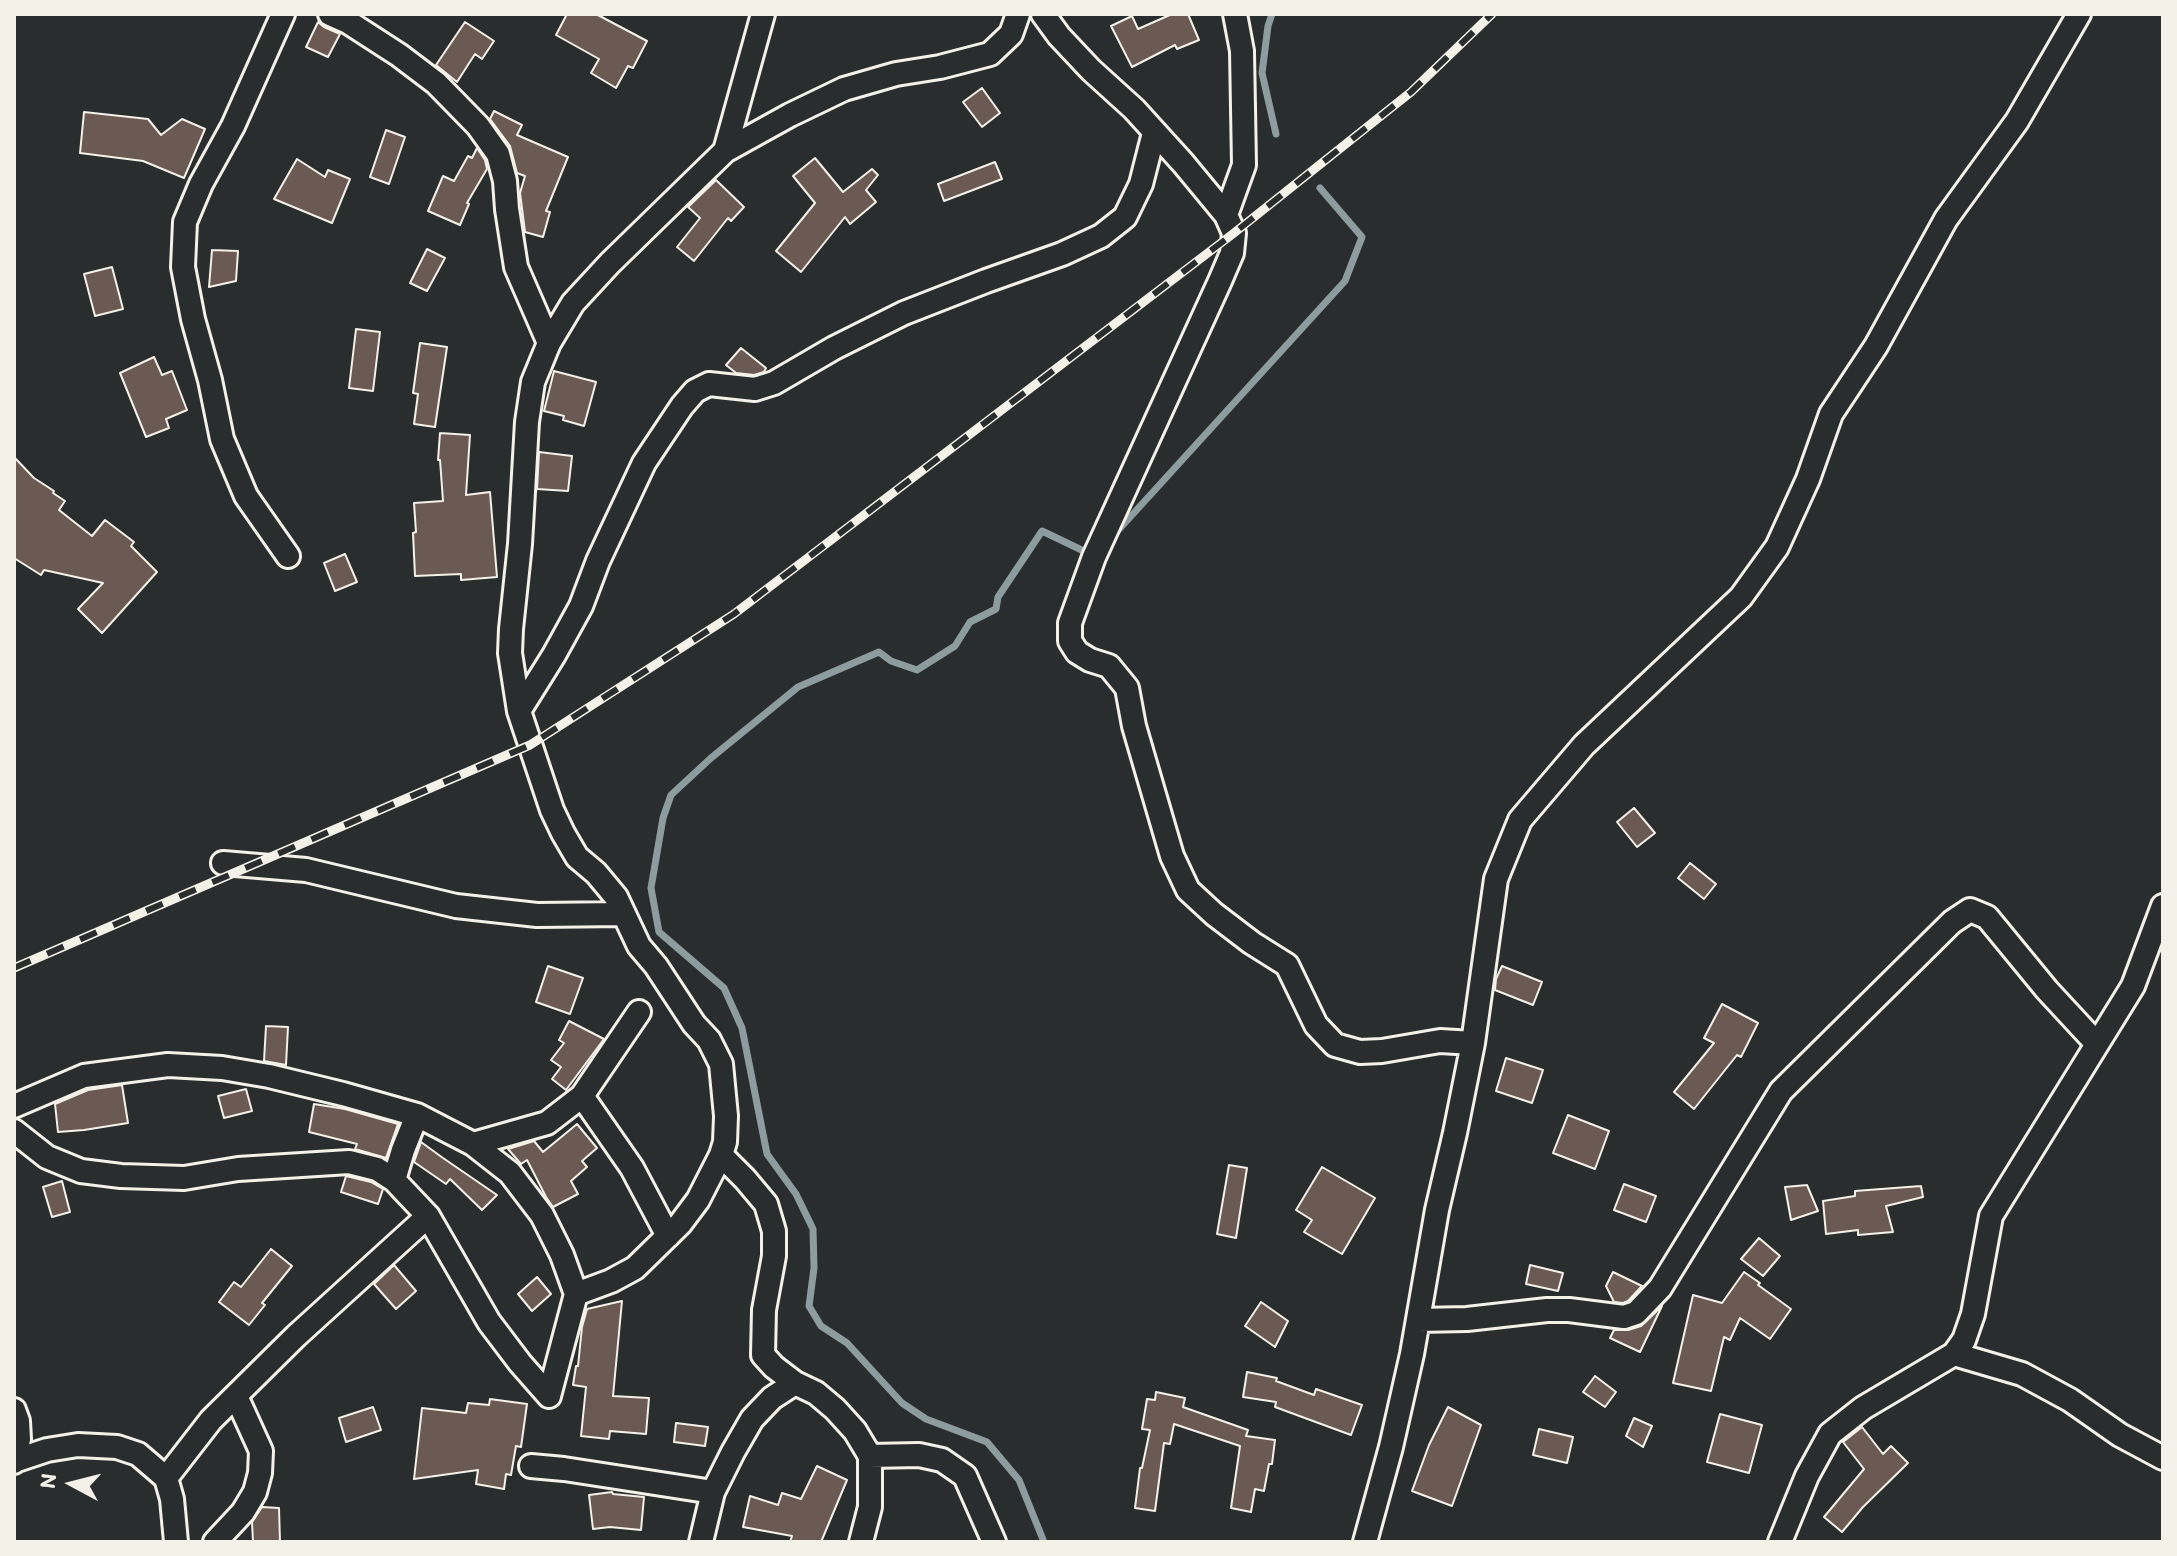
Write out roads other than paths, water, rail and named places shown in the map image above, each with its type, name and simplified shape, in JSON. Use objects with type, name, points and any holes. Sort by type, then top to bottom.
[{"type":"street","points":[[283,14],[233,126],[201,184],[185,222],[183,267],[222,439],[246,496],[288,556]]},
{"type":"street","points":[[330,14],[399,55],[436,83],[478,126],[498,154],[505,181],[516,267],[549,343]]},
{"type":"street","points":[[725,151],[763,14]]},
{"type":"street","points":[[576,1294],[635,1268],[668,1236],[698,1200],[721,1155],[726,1116],[721,1064],[709,1040],[694,1024],[639,946],[616,897],[596,873],[577,857],[563,833],[552,810],[519,711],[510,653],[527,422],[533,382],[549,343],[573,303],[725,151],[844,89],[896,74],[990,54],[1011,34],[1018,14]]},
{"type":"street","points":[[1043,14],[1059,36],[1134,109],[1183,163],[1226,215],[1234,233],[1232,253],[1094,557],[1070,623],[1070,641],[1077,652],[1109,666],[1127,688],[1134,726],[1172,856],[1188,890],[1252,943],[1287,965],[1316,1025],[1335,1045],[1360,1052],[1440,1041],[1473,1043]]},
{"type":"street","points":[[1226,215],[1244,165],[1242,51],[1235,14]]},
{"type":"street","points":[[1365,1542],[1391,1447],[1473,1043],[1496,879],[1520,820],[1584,745],[1741,597],[1777,547],[1808,479],[1831,414],[1876,346],[1946,219],[2017,121],[2079,14]]},
{"type":"street","points":[[519,711],[581,606],[598,561],[644,463],[695,391],[709,384],[755,389],[774,383],[904,313],[1062,254],[1101,236],[1125,217],[1141,184],[1154,133]]},
{"type":"street","points":[[223,863],[306,870],[456,906],[537,915],[624,914]]},
{"type":"street","points":[[1780,1542],[1807,1476],[1830,1434],[1863,1408],[1954,1354],[1964,1340],[1973,1314],[1991,1216],[2133,986],[2163,906]]},
{"type":"street","points":[[1418,1320],[1467,1319],[1547,1310],[1624,1317],[1636,1313],[1660,1288],[1781,1091],[1952,922],[1970,910],[1987,917],[2047,990],[2097,1044]]},
{"type":"street","points":[[473,1144],[547,1123],[582,1096],[639,1012]]},
{"type":"street","points":[[14,1106],[84,1076],[168,1065],[222,1068],[269,1076],[417,1115],[473,1144],[510,1173],[542,1215],[562,1255],[576,1294],[549,1396],[489,1322],[428,1216],[394,1180],[377,1169],[349,1162],[238,1169],[184,1178],[121,1176],[81,1171],[47,1157],[14,1131]]},
{"type":"street","points":[[582,1096],[632,1168],[668,1236]]},
{"type":"street","points":[[394,1180],[417,1115]]},
{"type":"street","points":[[721,1155],[766,1204],[774,1231],[764,1310],[763,1355],[795,1383],[816,1393],[835,1409],[855,1431],[870,1456],[870,1507],[861,1542]]},
{"type":"street","points":[[166,1478],[211,1420],[296,1336],[428,1216]]},
{"type":"street","points":[[1954,1354],[2022,1374],[2163,1458]]},
{"type":"street","points":[[701,1542],[713,1492],[752,1419],[772,1398],[795,1383]]},
{"type":"street","points":[[215,1542],[243,1512],[255,1492],[260,1473],[261,1451],[236,1396]]},
{"type":"street","points":[[14,1410],[19,1439],[14,1462]]},
{"type":"street","points":[[14,1462],[47,1450],[78,1445],[117,1447],[138,1454],[166,1478],[172,1499],[176,1542]]},
{"type":"street","points":[[870,1456],[919,1455],[942,1460],[965,1476],[994,1542]]},
{"type":"street","points":[[531,1466],[713,1492]]},
{"type":"waterway","points":[[1272,14],[1262,73],[1276,134]]},
{"type":"waterway","points":[[1112,537],[1345,281],[1362,237],[1320,188]]},
{"type":"waterway","points":[[1044,1542],[1019,1480],[987,1442],[926,1419],[902,1403],[847,1343],[821,1326],[809,1306],[814,1268],[813,1229],[796,1194],[767,1154],[742,1028],[724,988],[659,932],[651,888],[663,818],[671,795],[798,687],[879,652],[891,661],[917,670],[955,646],[970,622],[996,609],[998,597],[1042,531],[1092,555]]},
{"type":"railway","points":[[14,968],[530,745],[734,614],[1234,233],[1411,92],[1492,14]]}]
